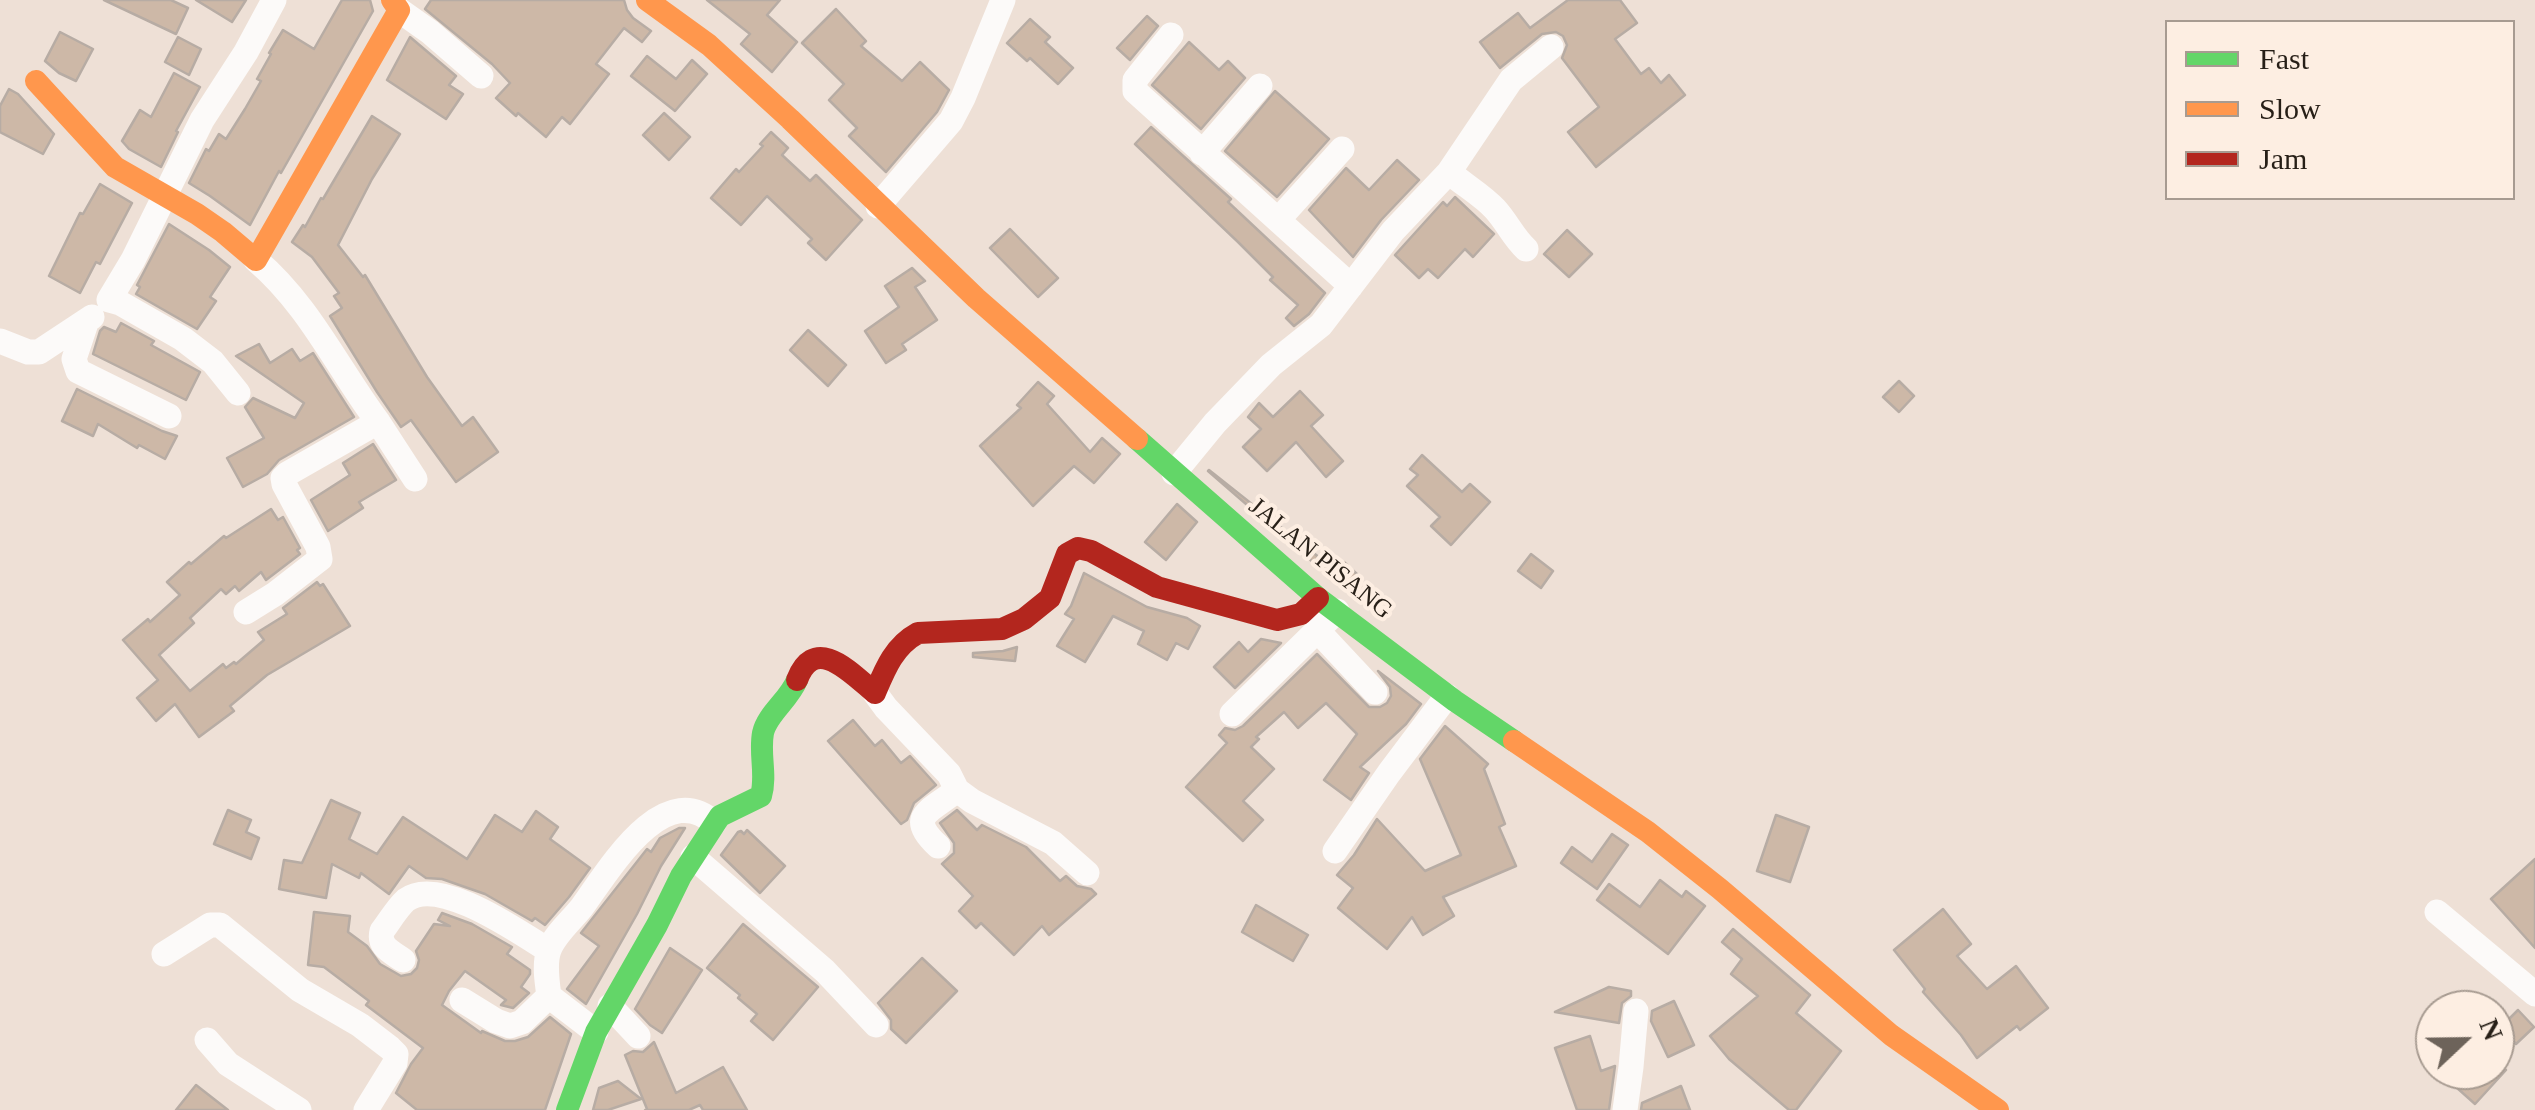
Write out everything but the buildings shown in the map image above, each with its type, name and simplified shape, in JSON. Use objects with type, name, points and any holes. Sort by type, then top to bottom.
[{"type":"street","points":[[0,342],[34,353],[86,323],[109,300],[202,120],[274,0]]},
{"type":"street","name":"JALAN PISANG","points":[[648,0],[709,45],[976,298],[1327,604],[1447,696],[1648,832],[1891,1035],[1985,1106]]},
{"type":"street","points":[[878,206],[951,121],[1003,0]]},
{"type":"street","points":[[256,260],[357,87],[395,5],[480,76]]},
{"type":"street","points":[[1171,34],[1135,80],[1134,91],[1351,286]]},
{"type":"street","points":[[1174,473],[1215,422],[1271,365],[1321,324],[1392,231],[1449,172],[1511,80],[1551,47]]},
{"type":"street","points":[[36,82],[116,166],[223,232],[275,276],[312,320],[416,479]]},
{"type":"street","points":[[1202,153],[1260,86]]},
{"type":"street","points":[[1278,220],[1342,149]]},
{"type":"street","points":[[1449,172],[1496,210],[1526,249]]},
{"type":"street","points":[[109,300],[183,339],[213,362],[238,393]]},
{"type":"street","points":[[86,323],[74,359],[78,371],[169,416]]},
{"type":"street","points":[[246,612],[320,560],[318,547],[283,478],[378,422]]},
{"type":"street","points":[[874,693],[894,652],[907,637],[1002,628],[1024,620],[1050,598],[1067,554],[1078,548],[1091,550],[1157,587],[1277,620],[1327,604]]},
{"type":"street","points":[[1232,714],[1317,630],[1327,604]]},
{"type":"street","points":[[1317,630],[1374,692]]},
{"type":"street","points":[[567,1110],[596,1032],[680,876],[720,816],[761,796],[765,724],[789,698],[800,670],[810,658],[829,659],[874,693],[949,774],[957,790],[1052,843],[1087,874]]},
{"type":"street","points":[[1335,851],[1447,696]]},
{"type":"street","points":[[938,846],[924,834],[923,818],[957,790]]},
{"type":"street","points":[[596,1032],[548,996],[548,950],[606,871],[655,821],[669,812],[684,810],[707,816],[714,823]]},
{"type":"street","points":[[693,857],[825,972],[876,1026]]},
{"type":"street","points":[[403,960],[383,945],[380,937],[404,902],[415,896],[454,898],[500,920],[548,950]]},
{"type":"street","points":[[2437,912],[2535,994]]},
{"type":"street","points":[[164,954],[210,925],[220,925],[300,990],[360,1025],[390,1048],[396,1054],[395,1063],[366,1110]]},
{"type":"street","points":[[462,1000],[510,1026],[522,1022],[548,996]]},
{"type":"street","points":[[610,1006],[638,1036]]},
{"type":"street","points":[[1624,1110],[1636,1011]]},
{"type":"street","points":[[207,1040],[228,1064],[299,1110]]},
{"type":"traffic: fast","points":[[1137,439],[1318,598],[1514,741]]},
{"type":"traffic: fast","points":[[567,1110],[596,1032],[681,876],[720,816],[761,796],[763,733],[797,680]]},
{"type":"traffic: slow","points":[[36,81],[115,167],[197,214],[256,260],[399,10],[392,0]]},
{"type":"traffic: slow","points":[[647,0],[709,45],[976,298],[1137,439]]},
{"type":"traffic: slow","points":[[1514,741],[1648,832],[1891,1035],[1998,1110]]},
{"type":"traffic: jam","points":[[797,680],[813,659],[823,658],[845,668],[875,693],[896,651],[918,633],[1002,629],[1024,619],[1050,598],[1067,554],[1078,548],[1091,551],[1157,587],[1277,620],[1301,614],[1318,598]]}]
